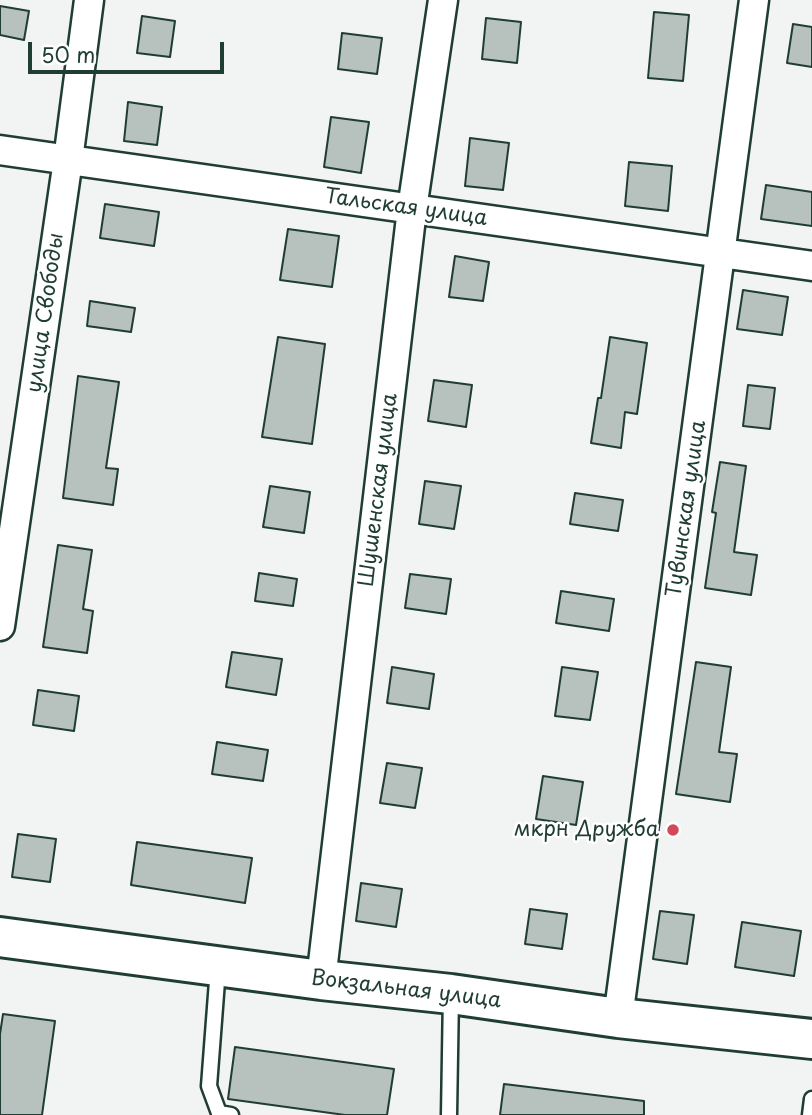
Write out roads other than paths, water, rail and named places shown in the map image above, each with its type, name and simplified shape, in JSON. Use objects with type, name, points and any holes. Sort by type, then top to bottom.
[{"type":"street","name":"улица Свободы","points":[[0,626],[89,0]]},
{"type":"street","name":"Шушенская улица","points":[[321,980],[412,209],[443,0]]},
{"type":"street","name":"Тувинская улица","points":[[618,1018],[754,0]]},
{"type":"street","name":"Тальская улица","points":[[0,150],[812,266]]},
{"type":"street","name":"Вокзальная улица","points":[[0,937],[618,1018],[812,1039]]},
{"type":"lane","points":[[218,966],[209,1086],[223,1114]]},
{"type":"lane","points":[[449,1115],[451,994]]},
{"type":"lane","points":[[810,1115],[812,1099]]},
{"type":"place","name":"мкрн Дружба","points":[[673,830]]}]
